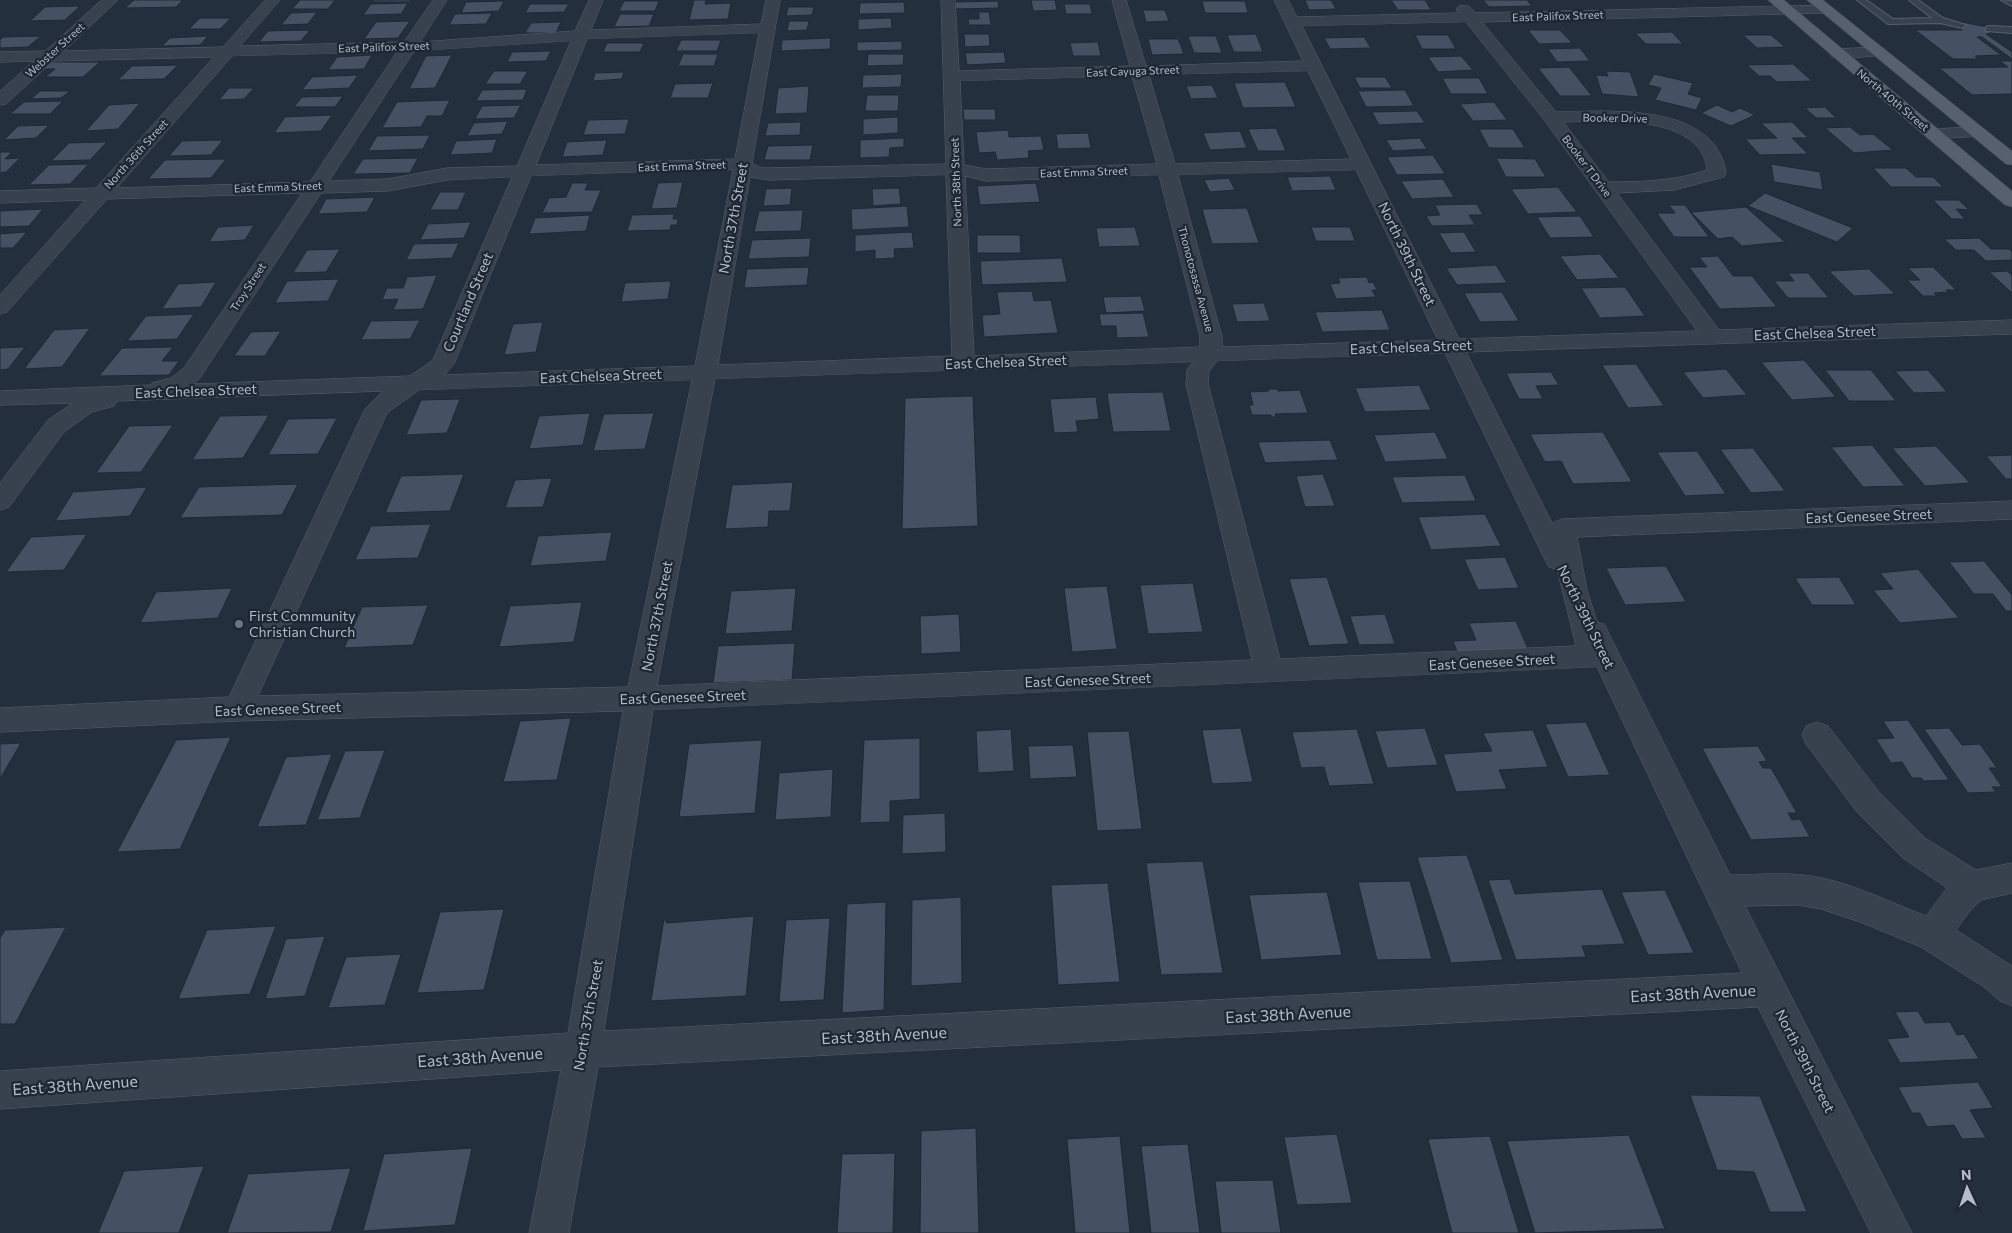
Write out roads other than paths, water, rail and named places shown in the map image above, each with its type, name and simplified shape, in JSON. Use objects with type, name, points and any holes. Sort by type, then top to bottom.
[{"type":"main road","name":"North 40th Street","points":[[1819,4],[2012,160]]},
{"type":"main road","name":"North 40th Street","points":[[1780,5],[2012,201]]},
{"type":"street","name":"Webster Street","points":[[0,100],[111,0]]},
{"type":"street","name":"North 36th Street","points":[[0,308],[273,0]]},
{"type":"street","name":"Troy Street","points":[[0,501],[56,426],[84,406],[137,392],[178,384],[192,373],[440,0]]},
{"type":"street","name":"Courtland Street","points":[[238,710],[377,409],[389,396],[415,383],[443,364],[596,0]]},
{"type":"street","name":"North 37th Street","points":[[549,1233],[583,1050],[640,699],[705,373],[773,0]]},
{"type":"street","name":"North 38th Street","points":[[948,0],[963,363]]},
{"type":"street","name":"Thonotosassa Avenue","points":[[1119,0],[1167,169],[1211,337],[1211,354]]},
{"type":"street","name":"Booker T Drive","points":[[1457,0],[1551,117],[1712,336]]},
{"type":"street","points":[[1636,0],[1649,13]]},
{"type":"street","name":"East Palifox Street","points":[[1287,11],[1472,19],[1649,13],[1819,4]]},
{"type":"street","name":"North 39th Street","points":[[1287,11],[1574,590],[1768,989],[1892,1233]]},
{"type":"street","name":"East Palifox Street","points":[[0,57],[408,46],[484,43],[582,35],[768,28]]},
{"type":"street","points":[[1838,54],[1879,52]]},
{"type":"street","name":"East Cayuga Street","points":[[952,76],[1314,66]]},
{"type":"street","name":"Booker Drive","points":[[1551,117],[1647,118],[1674,125],[1700,138],[1713,155],[1717,173],[1690,183],[1660,187],[1604,188]]},
{"type":"street","points":[[1933,134],[1977,132]]},
{"type":"street","name":"East Emma Street","points":[[0,196],[388,185],[447,174],[742,165],[757,173],[769,174],[955,169],[986,175],[1362,164]]},
{"type":"street","name":"East Chelsea Street","points":[[0,398],[1452,345],[2012,327]]},
{"type":"street","points":[[1211,354],[1198,370],[1197,384],[1269,672]]},
{"type":"street","name":"East Genesee Street","points":[[0,720],[238,710],[640,699],[1592,657],[1574,590],[1562,528],[2012,510]]},
{"type":"street","points":[[1817,734],[1868,802],[1914,848],[1972,886]]},
{"type":"street","points":[[1933,935],[1957,901],[1972,886],[2012,878]]},
{"type":"street","points":[[1722,891],[1798,890],[1821,893],[1863,907],[1933,935],[1996,975],[2012,990]]},
{"type":"street","name":"East 38th Avenue","points":[[0,1090],[583,1050],[1768,989]]},
{"type":"lane","points":[[1861,0],[1891,22],[1940,20],[1962,25]]},
{"type":"lane","points":[[1913,0],[1940,20]]},
{"type":"lane","points":[[2005,0],[2012,4]]},
{"type":"lane","points":[[1988,29],[2012,30]]},
{"type":"place","name":"First Community Christian Church","points":[[239,624]]}]
